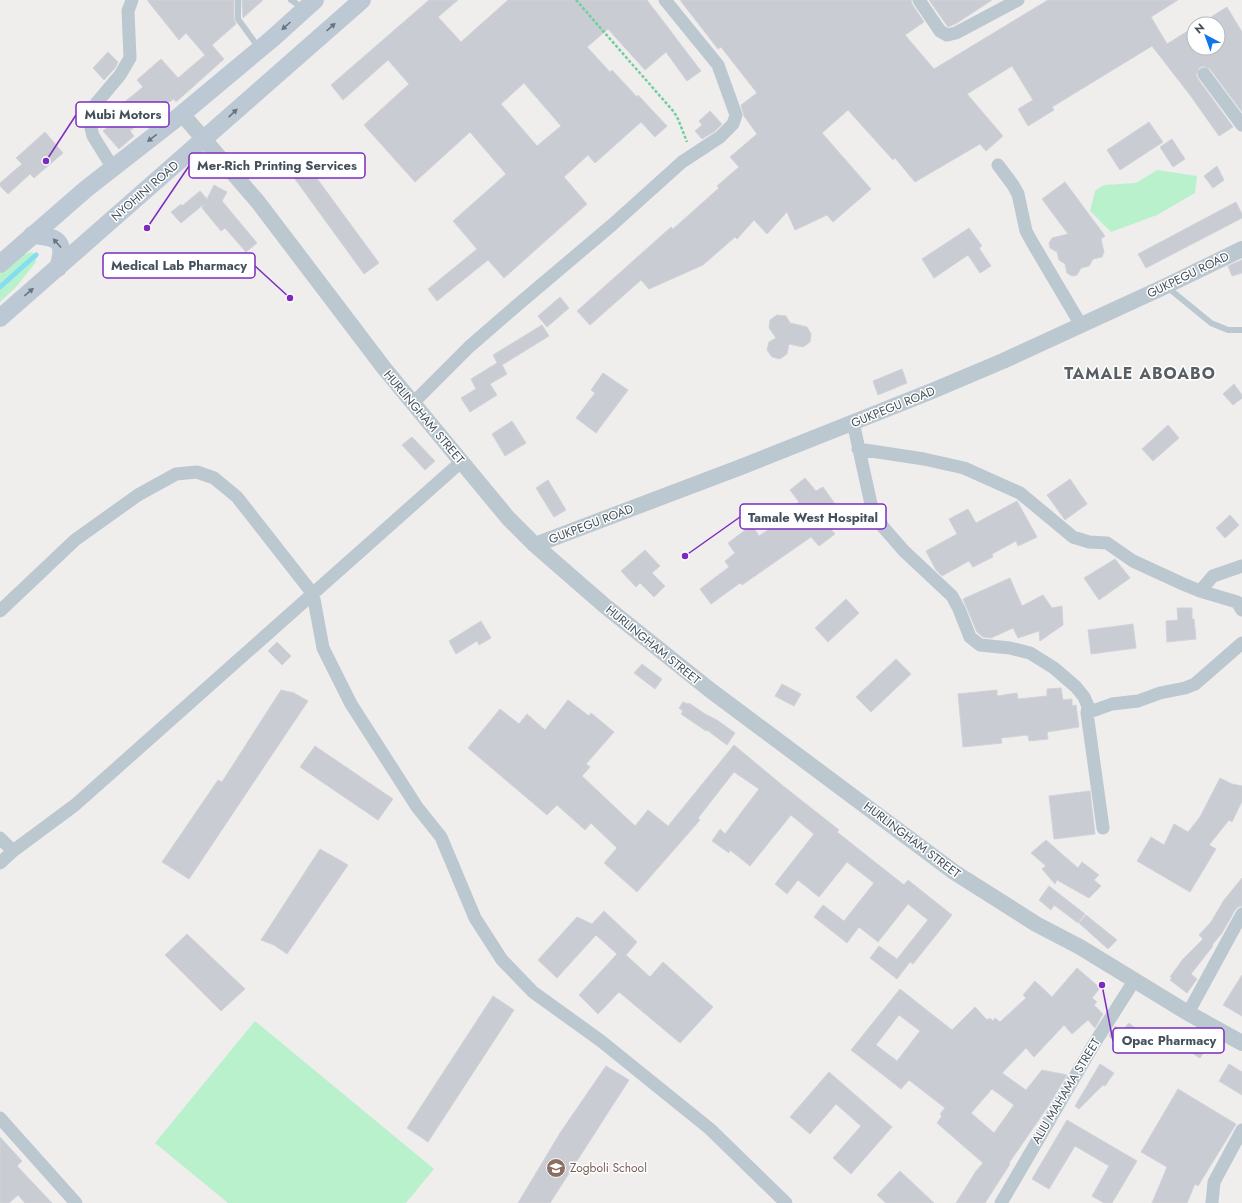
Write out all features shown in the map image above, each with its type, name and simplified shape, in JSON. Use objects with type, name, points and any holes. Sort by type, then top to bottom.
[{"type":"main road","name":"NYOHINI ROAD","points":[[0,318],[362,0]]},
{"type":"main road","points":[[0,264],[32,235],[113,168],[182,114],[260,49],[304,3]]},
{"type":"main road","points":[[32,235],[47,236],[58,242],[62,253],[58,268]]},
{"type":"street","points":[[113,168],[93,136],[89,120],[94,106],[120,75],[130,58],[128,11],[132,0]]},
{"type":"street","points":[[413,403],[469,347],[612,226],[692,155],[720,137],[733,124],[736,115],[718,65],[665,0]]},
{"type":"street","points":[[919,0],[940,31],[947,35],[956,33],[1018,0]]},
{"type":"street","points":[[1204,74],[1242,125]]},
{"type":"street","name":"HURLINGHAM STREET","points":[[182,114],[258,202],[384,368],[508,518],[535,545],[605,606],[704,686],[954,872],[1036,924],[1080,947],[1134,981],[1242,1043]]},
{"type":"street","points":[[998,165],[1018,194],[1025,226],[1032,242],[1081,325]]},
{"type":"street","name":"GUKPEGU ROAD","points":[[535,545],[741,467],[989,367],[1166,286],[1242,249]]},
{"type":"street","points":[[853,422],[871,504],[883,527],[904,552],[952,596],[970,637],[980,645],[1010,648],[1030,653],[1054,668],[1080,692],[1088,706],[1087,713],[1103,828]]},
{"type":"street","points":[[858,448],[924,459],[964,468],[1020,493],[1073,538],[1089,542],[1107,543],[1133,561],[1200,591],[1237,602],[1242,610]]},
{"type":"street","points":[[0,863],[13,851],[75,805],[461,462]]},
{"type":"street","points":[[0,611],[75,540],[132,499],[176,474],[197,472],[214,478],[237,497],[313,594],[323,648],[351,704],[417,807],[441,837],[475,918],[502,960],[533,992],[601,1041],[710,1129],[786,1203]]},
{"type":"street","points":[[1200,591],[1213,576],[1242,566]]},
{"type":"street","points":[[1087,713],[1112,704],[1138,701],[1160,693],[1185,688],[1195,684],[1242,643]]},
{"type":"street","points":[[0,838],[13,851]]},
{"type":"street","points":[[1188,1013],[1242,914]]},
{"type":"street","name":"ALIU MAHAMA STREET","points":[[1000,1203],[1094,1044],[1134,981]]},
{"type":"street","points":[[0,1118],[76,1203]]},
{"type":"street","points":[[1212,1203],[1214,1182],[1242,1130]]},
{"type":"lane","points":[[238,0],[238,19],[260,49]]},
{"type":"lane","points":[[1166,286],[1211,323],[1228,330],[1242,330]]},
{"type":"path","points":[[576,0],[674,112],[682,128],[692,155]]},
{"type":"green space","points":[[1157,170],[1197,176],[1195,193],[1157,215],[1111,232],[1090,211],[1095,191],[1104,185],[1136,183]]},
{"type":"green space","points":[[31,252],[36,255],[36,262],[16,287],[0,302],[0,274],[23,255]]},
{"type":"green space","points":[[255,1021],[434,1169],[406,1203],[228,1203],[155,1143]]},
{"type":"building","points":[[147,0],[234,0],[234,19],[236,24],[212,45],[224,59],[176,102],[174,99],[160,108],[159,106],[130,131],[134,136],[119,149],[103,131],[121,116],[116,109],[143,87],[137,80],[161,59],[178,78],[205,55],[186,33],[179,40]]},
{"type":"building","points":[[242,0],[263,0],[243,18]]},
{"type":"building","points":[[429,0],[458,0],[438,17],[461,42],[508,0],[647,0],[701,71],[687,81],[666,52],[645,70],[608,29],[587,47],[610,72],[612,70],[637,97],[638,95],[667,126],[655,137],[641,122],[595,163],[588,155],[564,177],[587,204],[504,278],[488,260],[437,301],[428,289],[477,249],[453,221],[506,174],[470,132],[415,182],[364,125],[409,84],[388,60],[343,100],[331,85]],"holes":[[[524,83],[561,126],[537,146],[501,104]]]},
{"type":"building","points":[[680,0],[911,0],[924,22],[905,35],[934,69],[1048,0],[1178,0],[1151,17],[1167,44],[1186,32],[1186,56],[1226,56],[1226,16],[1213,16],[1227,7],[1242,32],[1242,112],[1210,69],[1203,66],[1199,68],[1196,75],[1198,79],[1233,127],[1219,136],[1190,95],[1152,46],[1052,107],[1054,110],[1028,126],[1018,109],[1033,100],[1012,66],[967,94],[1003,136],[986,151],[980,144],[915,182],[895,158],[893,160],[848,110],[822,133],[871,189],[833,222],[827,215],[795,230],[787,212],[767,234],[754,220],[737,239],[735,237],[703,265],[649,289],[641,280],[590,325],[577,311],[671,227],[673,229],[719,188],[717,186],[739,167],[730,157],[757,134],[744,116],[741,105],[757,93],[721,47],[718,49]]},
{"type":"building","points":[[929,0],[992,0],[957,23],[948,27]]},
{"type":"building","points":[[108,52],[118,62],[115,68],[104,80],[93,68]]},
{"type":"building","points":[[710,111],[722,124],[715,131],[702,139],[695,131],[702,125],[699,121]]},
{"type":"building","points":[[1149,122],[1163,142],[1120,170],[1107,150]]},
{"type":"building","points":[[45,132],[63,153],[34,178],[30,174],[8,194],[0,186],[0,183],[22,164],[16,158]]},
{"type":"building","points":[[1172,139],[1185,159],[1173,167],[1160,147]]},
{"type":"building","points":[[302,158],[379,263],[364,274],[287,168]]},
{"type":"building","points":[[1217,166],[1224,180],[1213,188],[1204,176]]},
{"type":"building","points":[[1065,182],[1105,236],[1101,239],[1104,252],[1102,257],[1093,259],[1089,266],[1081,268],[1077,275],[1072,276],[1067,273],[1065,264],[1059,260],[1057,252],[1050,248],[1049,243],[1052,238],[1068,234],[1042,199]]},
{"type":"building","points":[[214,185],[227,192],[222,201],[257,243],[246,252],[225,228],[221,231],[202,208],[204,204],[181,223],[171,212],[181,204],[182,206],[200,191],[207,199]]},
{"type":"building","points":[[1236,202],[1242,214],[1242,218],[1146,268],[1138,254]]},
{"type":"building","points":[[969,228],[982,246],[979,248],[991,266],[980,273],[968,255],[934,278],[922,259]]},
{"type":"building","points":[[1242,260],[1242,273],[1232,276],[1228,266]]},
{"type":"building","points":[[560,297],[569,308],[547,327],[538,316]]},
{"type":"building","points":[[777,315],[786,316],[790,323],[807,327],[811,334],[810,342],[803,347],[789,344],[787,354],[780,359],[772,357],[767,350],[769,342],[776,338],[769,328],[770,320]]},
{"type":"building","points":[[542,325],[549,336],[502,365],[507,374],[490,384],[497,395],[470,412],[461,398],[476,389],[471,379],[497,363],[493,355]]},
{"type":"building","points":[[902,369],[907,383],[878,395],[873,381]]},
{"type":"building","points":[[603,373],[628,390],[596,433],[576,418],[595,393],[591,390]]},
{"type":"building","points":[[1234,384],[1242,395],[1242,398],[1233,405],[1223,394]]},
{"type":"building","points":[[512,421],[526,443],[505,456],[492,434]]},
{"type":"building","points":[[1168,425],[1179,438],[1153,461],[1142,449]]},
{"type":"building","points":[[412,437],[435,461],[425,470],[402,445]]},
{"type":"building","points":[[805,478],[816,491],[823,487],[845,518],[830,528],[835,534],[819,546],[811,537],[742,585],[740,583],[711,604],[700,589],[729,567],[725,561],[735,553],[728,543],[752,525],[759,536],[794,512],[791,508],[799,502],[790,490]]},
{"type":"building","points":[[1070,479],[1087,504],[1065,520],[1047,495]]},
{"type":"building","points":[[548,480],[566,510],[554,517],[536,488]]},
{"type":"building","points":[[1017,501],[1037,537],[1018,546],[1016,541],[992,554],[993,557],[973,567],[969,561],[942,576],[936,570],[926,551],[957,534],[949,519],[968,509],[976,523]]},
{"type":"building","points":[[1230,515],[1239,525],[1225,538],[1216,528]]},
{"type":"building","points":[[645,550],[660,566],[652,573],[665,586],[654,597],[640,583],[636,587],[621,571]]},
{"type":"building","points":[[1115,559],[1130,578],[1099,600],[1084,578]]},
{"type":"building","points":[[1010,578],[1022,606],[1043,595],[1052,608],[1062,606],[1063,625],[1040,641],[1039,631],[1018,638],[1013,628],[991,638],[983,637],[977,632],[963,599]]},
{"type":"building","points":[[846,599],[859,613],[828,642],[815,628]]},
{"type":"building","points":[[1177,608],[1192,608],[1192,619],[1194,619],[1196,639],[1167,642],[1166,621],[1178,620]]},
{"type":"building","points":[[481,621],[491,638],[479,645],[477,641],[456,654],[449,641]]},
{"type":"building","points":[[1133,624],[1136,648],[1091,654],[1088,630]]},
{"type":"building","points":[[277,642],[291,656],[282,665],[268,651]]},
{"type":"building","points":[[896,659],[911,674],[871,712],[856,697]]},
{"type":"building","points":[[642,664],[662,679],[655,689],[634,673]]},
{"type":"building","points":[[782,684],[801,694],[794,706],[775,696]]},
{"type":"building","points":[[1061,688],[1063,700],[1072,699],[1072,706],[1076,705],[1079,727],[1047,732],[1048,739],[1029,741],[1028,735],[1001,738],[1002,743],[963,747],[958,694],[997,690],[997,696],[1017,693],[1018,699],[1047,696],[1047,689]]},
{"type":"building","points":[[281,690],[294,693],[308,701],[189,879],[162,862],[218,780],[222,782]]},
{"type":"building","points":[[568,700],[589,716],[591,713],[614,732],[586,764],[590,767],[582,776],[635,826],[648,810],[668,826],[734,745],[839,830],[837,832],[904,885],[908,880],[952,915],[913,964],[910,962],[897,979],[870,958],[879,946],[897,959],[928,920],[908,904],[878,942],[859,927],[847,943],[814,917],[823,905],[844,921],[874,883],[847,862],[819,897],[798,880],[787,894],[775,884],[814,834],[791,815],[750,866],[730,850],[729,853],[712,841],[720,829],[725,834],[759,789],[734,772],[698,818],[700,820],[637,892],[604,863],[617,848],[591,823],[585,830],[557,805],[547,815],[468,748],[500,709],[519,724],[527,714],[545,730]]},
{"type":"building","points":[[683,702],[689,703],[735,733],[727,745],[707,730],[706,731],[681,714],[683,711],[679,708]]},
{"type":"building","points":[[315,746],[393,799],[378,820],[300,767]]},
{"type":"building","points":[[1220,778],[1232,784],[1242,786],[1242,801],[1232,822],[1229,820],[1209,845],[1216,849],[1190,892],[1137,861],[1151,837],[1164,845],[1174,824],[1188,832],[1200,817]]},
{"type":"building","points":[[1090,791],[1095,834],[1054,839],[1049,796]]},
{"type":"building","points":[[1046,840],[1078,868],[1082,862],[1099,875],[1094,880],[1101,886],[1089,898],[1057,880],[1055,884],[1042,869],[1046,866],[1031,853]]},
{"type":"building","points":[[320,849],[348,865],[287,954],[274,945],[261,940]]},
{"type":"building","points":[[1242,878],[1242,906],[1235,910],[1222,933],[1191,974],[1197,979],[1187,993],[1170,980],[1172,978],[1170,977],[1183,959],[1203,939],[1199,935],[1211,922],[1224,900]]},
{"type":"building","points":[[1049,886],[1085,914],[1078,923],[1054,905],[1051,910],[1039,900]]},
{"type":"building","points":[[604,911],[637,942],[626,955],[650,977],[663,962],[713,1007],[680,1043],[619,992],[598,1014],[579,995],[617,954],[596,935],[557,978],[538,960],[577,917],[592,924]]},
{"type":"building","points":[[1086,915],[1117,940],[1108,949],[1079,923]]},
{"type":"building","points":[[187,934],[245,989],[221,1011],[165,955]]},
{"type":"building","points":[[1077,968],[1100,988],[1092,998],[1097,1002],[1094,1005],[1103,1014],[1095,1028],[1088,1020],[1072,1034],[1064,1025],[1034,1057],[1026,1048],[1002,1073],[1026,1090],[1042,1070],[1067,1075],[1047,1108],[1009,1163],[1010,1164],[985,1203],[956,1203],[976,1171],[983,1163],[937,1123],[942,1116],[940,1114],[945,1108],[909,1080],[901,1089],[851,1050],[900,989],[952,1030],[975,1007],[987,1020],[990,1018],[993,1021],[995,1018],[1000,1022],[1026,998],[1023,995],[1035,981],[1052,997]],"holes":[[[899,1015],[920,1031],[897,1061],[876,1045]],[[992,1089],[1014,1105],[994,1133],[971,1113]]]},
{"type":"building","points":[[1242,975],[1242,1016],[1223,1005]]},
{"type":"building","points":[[493,996],[514,1010],[428,1142],[407,1128]]},
{"type":"building","points":[[1129,1023],[1142,1034],[1128,1052],[1109,1036],[1115,1026],[1121,1032]]},
{"type":"building","points":[[1198,1037],[1209,1044],[1200,1058],[1189,1051]]},
{"type":"building","points":[[1100,1064],[1114,1073],[1105,1086],[1103,1085],[1079,1109],[1075,1106]]},
{"type":"building","points":[[1229,1064],[1242,1072],[1242,1095],[1219,1081]]},
{"type":"building","name":"Zogboli School","points":[[606,1066],[629,1080],[550,1203],[518,1203],[560,1133]]},
{"type":"building","points":[[829,1072],[892,1127],[851,1174],[833,1158],[861,1126],[836,1104],[810,1134],[790,1117]]},
{"type":"building","points":[[1178,1089],[1236,1124],[1198,1186],[1195,1184],[1187,1203],[1152,1203],[1167,1167],[1141,1152]]},
{"type":"building","points":[[1067,1120],[1137,1161],[1112,1203],[1104,1203],[1092,1196],[1109,1166],[1075,1146],[1049,1189],[1032,1179]]},
{"type":"building","points":[[0,1137],[22,1161],[17,1166],[52,1203],[25,1203],[18,1195],[9,1203],[0,1203]]},
{"type":"building","points":[[900,1171],[934,1203],[886,1203],[877,1195]]},
{"type":"waterway","points":[[0,287],[36,255]]},
{"type":"place","name":"Mubi Motors","points":[[46,161]]},
{"type":"place","name":"Mer-Rich Printing Services","points":[[147,228]]},
{"type":"place","name":"Medical Lab Pharmacy","points":[[290,298]]},
{"type":"place","name":"Tamale West Hospital","points":[[685,556]]},
{"type":"place","name":"Opac Pharmacy","points":[[1102,985]]},
{"type":"place","name":"Zogboli School","points":[[556,1168]]},
{"type":"district","name":"TAMALE ABOABO","points":[[1140,373]]}]
